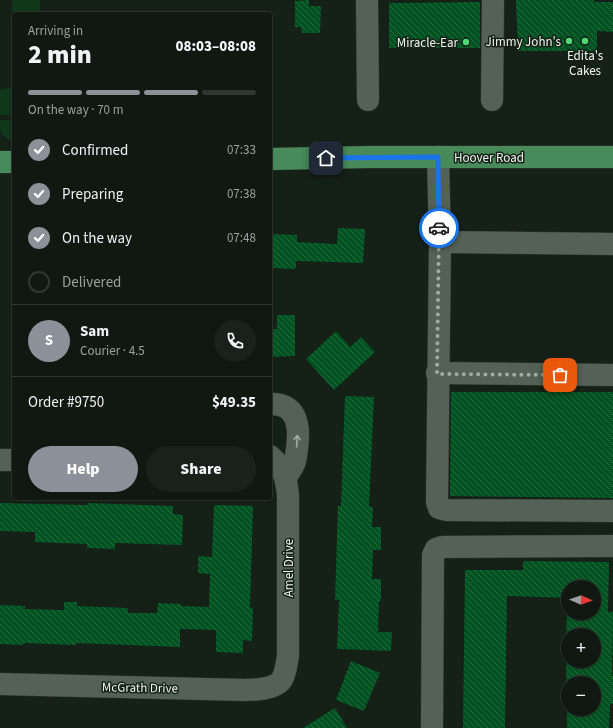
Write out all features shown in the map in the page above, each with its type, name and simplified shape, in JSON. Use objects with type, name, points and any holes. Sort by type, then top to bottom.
[{"type":"main road","name":"Hoover Road","points":[[272,159],[613,157]]},
{"type":"main road","points":[[0,162],[12,162]]},
{"type":"street","points":[[367,0],[368,100]]},
{"type":"street","points":[[492,100],[493,0]]},
{"type":"street","points":[[438,157],[440,242],[436,502],[439,508],[446,510],[613,511]]},
{"type":"street","points":[[440,242],[613,244]]},
{"type":"street","points":[[437,374],[613,375]]},
{"type":"street","points":[[272,404],[287,407],[295,416],[297,426],[298,440],[295,463],[286,478]]},
{"type":"street","name":"Amel Drive","points":[[272,458],[279,464],[286,478],[288,495],[288,655],[283,678],[278,684]]},
{"type":"street","points":[[0,460],[12,460]]},
{"type":"street","points":[[432,728],[433,555],[436,549],[442,547],[613,546]]},
{"type":"street","name":"McGrath Drive","points":[[0,684],[245,690],[259,690],[278,684]]},
{"type":"green space","points":[[12,0],[40,0],[40,12],[12,12]]},
{"type":"green space","points":[[12,88],[12,115],[0,115],[0,89]]},
{"type":"green space","points":[[0,120],[12,120],[12,140],[3,136],[0,128]]},
{"type":"building","points":[[309,0],[309,6],[321,6],[320,33],[302,33],[301,27],[295,27],[295,1]]},
{"type":"building","points":[[516,0],[594,0],[594,2],[613,2],[613,32],[597,31],[597,51],[518,51]]},
{"type":"building","points":[[480,2],[480,48],[389,48],[389,3]]},
{"type":"building","points":[[338,228],[365,229],[363,263],[296,261],[296,269],[272,268],[272,234],[297,235],[297,242],[337,244]]},
{"type":"building","points":[[277,315],[295,315],[295,356],[272,357],[272,329],[277,329]]},
{"type":"building","points":[[336,331],[350,347],[361,337],[375,352],[334,390],[306,359]]},
{"type":"building","points":[[451,392],[613,392],[613,498],[450,496]]},
{"type":"building","points":[[345,396],[374,397],[369,507],[373,507],[372,527],[381,527],[381,550],[373,550],[372,579],[381,579],[381,601],[379,601],[378,632],[392,632],[391,651],[337,649],[339,600],[335,600],[338,506],[341,506]]},
{"type":"building","points":[[0,503],[88,505],[88,503],[173,506],[173,514],[183,515],[182,545],[115,543],[115,549],[87,548],[87,544],[35,542],[35,532],[0,531]]},
{"type":"building","points":[[214,505],[253,506],[250,608],[253,608],[252,641],[243,640],[243,653],[216,652],[216,630],[180,629],[180,647],[76,643],[76,645],[24,643],[24,645],[0,644],[0,605],[25,606],[25,609],[64,610],[64,602],[77,602],[77,606],[128,608],[128,613],[157,613],[158,603],[209,607],[210,574],[198,573],[198,556],[212,557]]},
{"type":"building","points":[[523,561],[609,562],[608,612],[613,612],[613,704],[610,704],[609,728],[567,728],[567,716],[601,716],[601,676],[566,676],[566,668],[601,668],[601,628],[566,628],[567,620],[601,620],[601,580],[561,580],[561,598],[507,596],[505,728],[463,728],[465,570],[523,570]]},
{"type":"building","points":[[351,661],[380,673],[364,711],[336,700]]},
{"type":"building","points":[[335,708],[347,728],[303,728]]},
{"type":"way so far","points":[[439,228],[437,374],[560,375]]},
{"type":"place","name":"Jimmy John's","points":[[569,41]]},
{"type":"place","name":"Edita's Cakes","points":[[585,41]]},
{"type":"place","name":"Miracle-Ear","points":[[466,42]]},
{"type":"route","points":[[326,158],[438,157],[439,228]]}]
